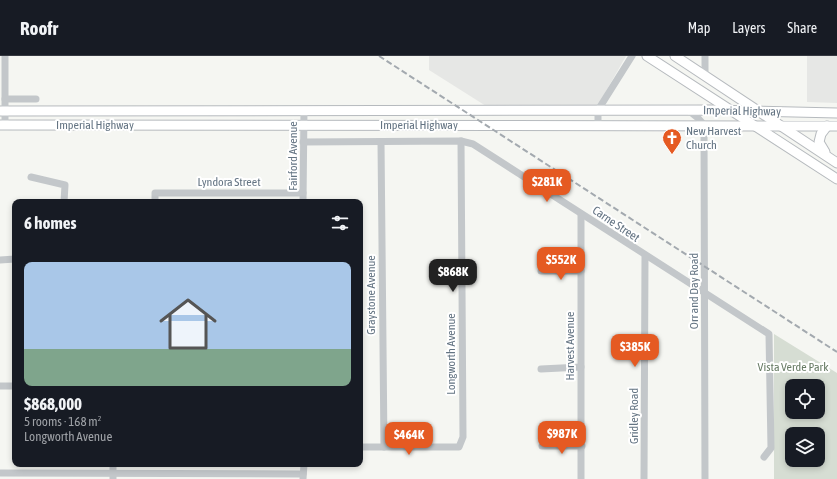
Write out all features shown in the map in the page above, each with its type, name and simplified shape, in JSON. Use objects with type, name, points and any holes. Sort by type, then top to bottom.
[{"type":"main road","points":[[647,56],[837,179]]},
{"type":"main road","points":[[675,56],[758,112],[834,160]]},
{"type":"main road","name":"Imperial Highway","points":[[2,111],[730,110],[758,112],[837,113]]},
{"type":"main road","name":"Imperial Highway","points":[[2,125],[837,126]]},
{"type":"main road","points":[[827,126],[821,134],[819,142],[821,147],[834,160]]},
{"type":"street","points":[[2,125],[2,111],[5,99],[5,56]]},
{"type":"street","points":[[598,125],[598,110],[632,56]]},
{"type":"street","points":[[705,56],[705,75]]},
{"type":"street","points":[[5,99],[36,99]]},
{"type":"street","name":"Fairford Avenue","points":[[304,110],[304,199]]},
{"type":"street","points":[[688,110],[704,125]]},
{"type":"street","name":"Orr and Day Road","points":[[704,125],[706,294],[705,479]]},
{"type":"street","name":"Carne Street","points":[[303,142],[461,141],[473,144],[645,256],[769,334],[771,448],[764,457]]},
{"type":"street","name":"Longworth Avenue","points":[[384,447],[459,447],[463,437],[461,141]]},
{"type":"street","name":"Graystone Avenue","points":[[381,142],[384,447]]},
{"type":"street","points":[[32,177],[65,185],[64,199]]},
{"type":"street","name":"Lyndora Street","points":[[155,199],[155,193],[304,193]]},
{"type":"street","name":"Harvest Avenue","points":[[581,214],[581,479]]},
{"type":"street","name":"Gridley Road","points":[[644,479],[645,256]]},
{"type":"street","points":[[0,260],[12,259]]},
{"type":"street","points":[[541,271],[581,271]]},
{"type":"street","points":[[541,368],[581,367]]},
{"type":"street","points":[[0,386],[12,386]]},
{"type":"street","points":[[542,446],[582,446]]},
{"type":"street","points":[[363,447],[384,447]]},
{"type":"street","points":[[0,473],[113,476],[303,476]]},
{"type":"shaded area","points":[[429,56],[626,56],[597,107],[486,106],[429,70]]},
{"type":"shaded area","points":[[807,56],[837,56],[837,103],[807,102]]},
{"type":"green space","name":"Vista Verde Park","points":[[774,334],[837,373],[837,479],[774,479]]},
{"type":"railway","points":[[379,56],[837,352]]},
{"type":"place","name":"New Harvest Church","points":[[672,155]]}]
